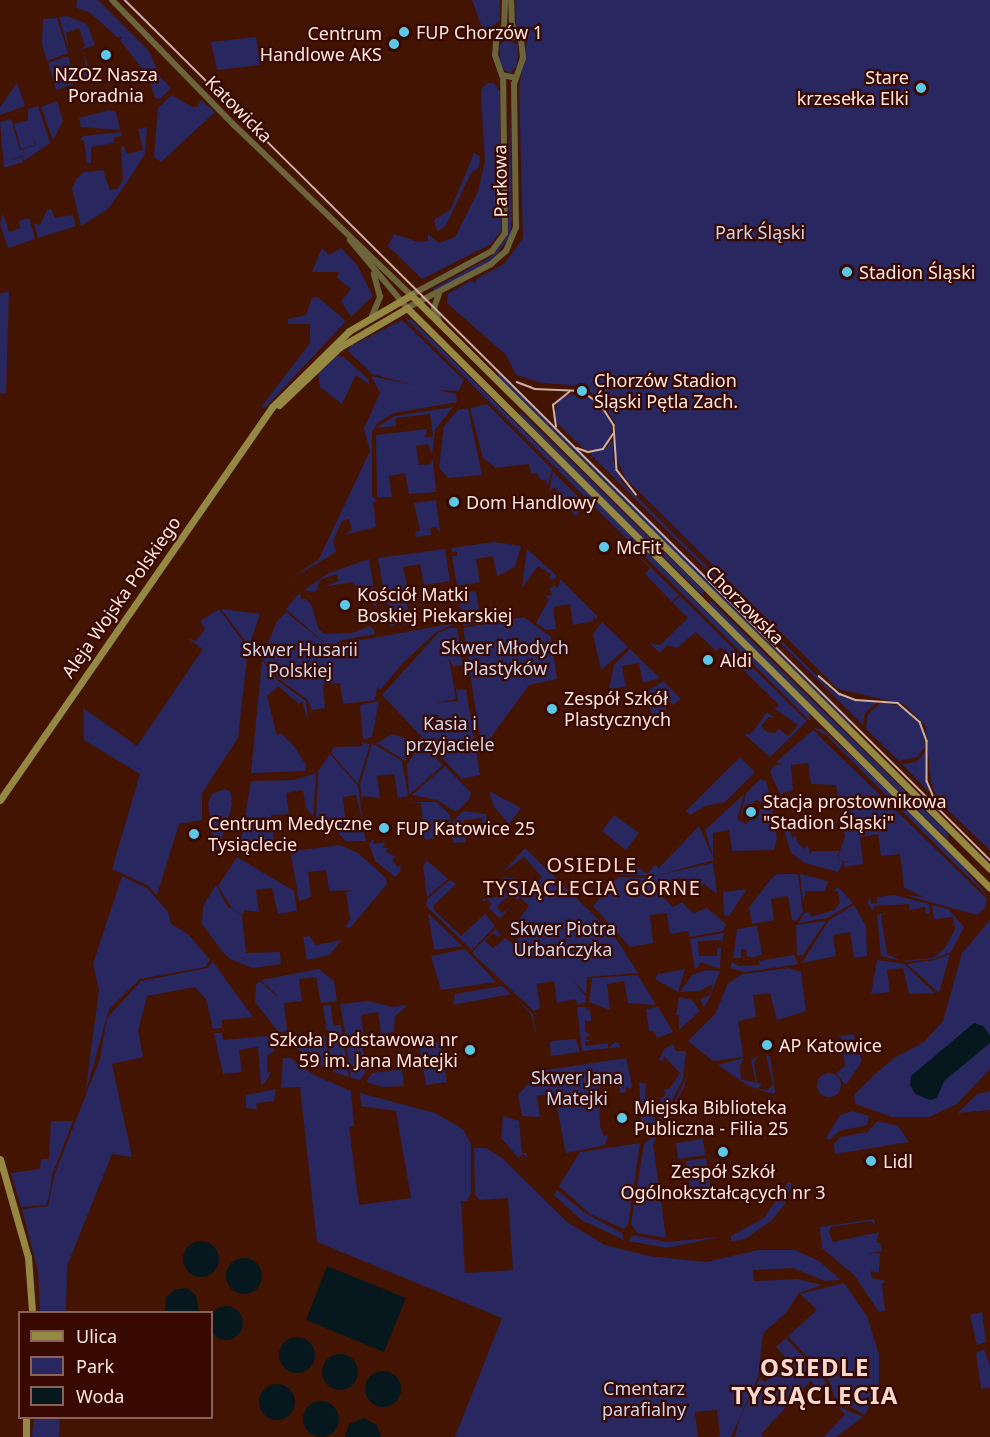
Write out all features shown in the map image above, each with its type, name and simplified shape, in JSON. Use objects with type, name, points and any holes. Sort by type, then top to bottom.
[{"type":"main road","name":"Aleja Wojska Polskiego","points":[[0,800],[286,391],[343,336],[372,316],[411,295]]},
{"type":"main road","name":"Katowicka","points":[[411,295],[478,362]]},
{"type":"main road","name":"Aleja Wojska Polskiego","points":[[270,413],[340,346],[407,308]]},
{"type":"main road","name":"Katowicka","points":[[407,308],[547,448]]},
{"type":"main road","name":"Chorzowska","points":[[478,362],[990,869]]},
{"type":"main road","points":[[509,411],[518,401]]},
{"type":"main road","name":"Chorzowska","points":[[547,448],[990,888]]},
{"type":"main road","points":[[701,602],[711,593]]},
{"type":"main road","points":[[951,849],[955,834]]},
{"type":"main road","points":[[969,868],[979,858]]},
{"type":"main road","points":[[0,1159],[28,1257],[32,1311]]},
{"type":"main road","points":[[26,1437],[27,1419]]},
{"type":"street","name":"Katowicka","points":[[112,0],[348,237],[411,295]]},
{"type":"street","points":[[505,0],[504,26],[499,36],[521,38]]},
{"type":"street","points":[[511,0],[512,25],[521,38]]},
{"type":"street","name":"Parkowa","points":[[411,295],[492,251],[505,233],[503,76],[495,55],[499,36]]},
{"type":"street","name":"Parkowa","points":[[418,303],[494,263],[512,240],[516,227],[516,78],[522,62],[521,38]]},
{"type":"street","points":[[503,76],[516,78]]},
{"type":"street","name":"Katowicka","points":[[348,237],[373,271],[407,308]]},
{"type":"street","points":[[372,316],[380,297],[373,271]]},
{"type":"street","points":[[442,291],[434,308],[442,327]]},
{"type":"street","name":"Aleja Wojska Polskiego","points":[[407,308],[418,303]]},
{"type":"green space","points":[[77,0],[98,0],[149,51],[160,77],[171,88],[160,99],[155,98],[148,76],[120,40],[122,37],[117,37],[89,12],[76,8]]},
{"type":"green space","points":[[472,0],[500,0],[500,20],[484,33]]},
{"type":"green space","name":"Park Śląski","points":[[515,0],[990,0],[990,850],[938,801],[931,782],[925,725],[904,704],[838,689],[625,478],[616,457],[615,423],[601,400],[581,386],[542,383],[516,375],[506,355],[447,303],[448,294],[470,281],[476,283],[476,279],[504,264],[523,238],[519,89],[527,39],[516,25]]},
{"type":"green space","points":[[67,16],[87,24],[95,45],[80,50],[85,46],[79,28],[66,33],[69,51],[59,17]]},
{"type":"green space","points":[[57,18],[68,53],[47,61],[42,44],[43,19]]},
{"type":"green space","points":[[256,37],[260,65],[217,70],[211,42]]},
{"type":"green space","points":[[506,39],[518,45],[517,65],[511,73],[504,70],[500,62],[500,44]]},
{"type":"green space","points":[[83,51],[92,78],[56,90],[48,63],[68,56],[74,76],[87,72]]},
{"type":"green space","points":[[17,83],[25,106],[0,115],[0,107]]},
{"type":"green space","points":[[487,83],[494,83],[500,91],[501,231],[491,244],[422,279],[388,246],[394,234],[418,242],[428,241],[428,234],[439,243],[455,237],[478,191],[485,161],[481,98],[482,88]]},
{"type":"green space","points":[[172,95],[192,107],[197,107],[201,100],[215,112],[161,162],[154,157],[158,108]]},
{"type":"green space","points":[[57,101],[63,121],[53,140],[41,107]]},
{"type":"green space","points":[[510,101],[512,217],[510,236],[493,259],[435,291],[432,289],[491,257],[508,235]]},
{"type":"green space","points":[[38,106],[50,143],[24,161],[22,156],[9,160],[22,157],[23,162],[4,168],[0,122],[11,119],[20,150],[36,145],[33,137],[35,145],[21,149],[14,124],[28,120],[28,109]]},
{"type":"green space","points":[[109,110],[116,112],[120,130],[81,127],[79,118]]},
{"type":"green space","points":[[147,127],[145,154],[127,182],[108,209],[81,226],[72,189],[76,179],[84,172],[103,170],[110,190],[117,189],[123,180],[121,147],[124,146],[127,154],[143,150],[138,129]]},
{"type":"green space","points":[[121,132],[122,136],[114,137],[114,143],[91,147],[91,163],[87,163],[84,140],[80,141],[83,136]]},
{"type":"green space","points":[[474,153],[480,156],[479,167],[471,173],[445,227],[437,231],[434,220],[451,209]]},
{"type":"green space","points":[[51,209],[55,218],[73,215],[76,226],[38,238],[34,223],[40,225],[47,210]]},
{"type":"green space","points":[[3,213],[9,232],[21,228],[18,221],[29,218],[35,239],[8,248],[0,224]]},
{"type":"green space","points":[[322,248],[329,255],[341,248],[357,265],[373,296],[351,317],[341,301],[351,289],[337,278],[339,272],[312,272]]},
{"type":"green space","points":[[9,291],[6,393],[0,394],[0,294]]},
{"type":"green space","points":[[318,297],[346,321],[264,409],[262,406],[310,343],[310,324],[288,324],[288,319],[306,315],[312,298]]},
{"type":"green space","points":[[405,318],[412,320],[809,711],[810,721]]},
{"type":"green space","points":[[402,320],[464,380],[458,391],[432,390],[372,374],[348,351],[351,346]]},
{"type":"green space","points":[[337,356],[344,357],[368,379],[370,385],[356,375],[342,404],[320,387],[318,374]]},
{"type":"green space","points":[[499,373],[850,721],[851,726],[497,376]]},
{"type":"green space","points":[[371,376],[456,394],[457,402],[394,413],[377,423],[372,432],[372,496],[377,501],[373,502],[376,527],[344,535],[352,530],[349,519],[342,521],[333,541],[336,552],[291,579],[319,559],[370,451],[364,428],[380,393]]},
{"type":"green space","points":[[581,392],[594,400],[612,422],[610,440],[599,450],[585,450],[553,419],[559,398]]},
{"type":"green space","points":[[487,404],[552,469],[547,487],[546,480],[541,480],[537,473],[531,474],[529,464],[496,468],[483,458],[470,408]]},
{"type":"green space","points":[[453,407],[435,430],[432,455],[428,444],[416,446],[419,465],[431,464],[433,459],[436,492],[409,494],[405,473],[389,476],[392,497],[377,497],[376,435],[427,429],[425,438],[433,436],[430,414],[396,418],[396,426],[375,428],[395,416]]},
{"type":"green space","points":[[468,408],[482,475],[448,478],[439,468],[444,426],[458,410]]},
{"type":"green space","points":[[521,412],[704,591],[703,596],[519,416]]},
{"type":"green space","points":[[613,440],[613,460],[622,482],[831,690],[851,700],[877,702],[865,713],[863,725],[589,453],[605,449]]},
{"type":"green space","points":[[553,472],[587,505],[575,516],[555,487],[549,491]]},
{"type":"green space","points":[[436,500],[440,533],[436,527],[430,528],[431,535],[416,537],[415,532],[420,531],[414,503]]},
{"type":"green space","points":[[595,513],[679,595],[672,602],[645,574],[650,568]]},
{"type":"green space","points":[[494,542],[521,546],[515,567],[497,576],[493,556],[476,559],[480,582],[457,586],[452,556],[457,556],[457,552],[452,552],[451,548]]},
{"type":"green space","points":[[445,549],[450,581],[424,585],[420,564],[403,567],[408,591],[384,594],[378,558]]},
{"type":"green space","points":[[527,549],[557,576],[553,580],[549,578],[551,574],[538,566],[522,588]]},
{"type":"green space","points":[[369,559],[377,608],[352,582],[323,587],[339,581],[336,574],[320,580],[316,592],[304,590],[329,573]]},
{"type":"green space","points":[[560,579],[598,617],[595,619],[594,616],[593,621],[573,625],[570,604],[553,607],[556,629],[546,630],[536,623],[549,599],[545,596],[552,595],[550,589],[554,585],[558,588]]},
{"type":"green space","points":[[476,591],[481,623],[463,626],[458,593]]},
{"type":"green space","name":"Skwer Husarii Polskiej","points":[[300,592],[301,599],[306,599],[312,606],[318,628],[324,634],[352,633],[370,626],[374,630],[375,634],[342,640],[334,645],[456,623],[435,633],[402,664],[381,689],[377,688],[375,700],[343,704],[340,683],[323,684],[325,708],[312,710],[308,700],[279,679],[262,658],[277,621],[286,612],[328,646],[286,609]]},
{"type":"green space","points":[[680,596],[807,721],[770,757],[744,734],[751,734],[767,712],[775,718],[769,717],[761,726],[767,732],[775,733],[779,729],[788,736],[798,725],[775,709],[773,705],[776,708],[779,705],[720,647],[716,651],[696,632],[677,648],[667,645],[660,653],[649,643],[660,645],[688,618],[673,603]]},
{"type":"green space","points":[[404,598],[414,622],[403,625],[406,622],[401,621],[391,627],[388,623],[393,624],[392,618],[385,609],[389,612],[390,607],[386,602]]},
{"type":"green space","points":[[710,600],[947,832],[949,841],[709,605]]},
{"type":"green space","points":[[219,609],[248,648],[238,738],[202,793],[202,820],[179,824],[157,895],[147,885],[112,869],[140,774],[84,740],[83,708],[137,746],[203,649],[187,638],[196,641],[205,629],[200,621]]},
{"type":"green space","points":[[221,609],[260,614],[249,646]]},
{"type":"green space","name":"Skwer Młodych Plastyków","points":[[524,617],[551,637],[557,679],[529,685],[485,745],[481,743],[463,628]]},
{"type":"green space","points":[[602,622],[628,647],[601,670],[593,634]]},
{"type":"green space","name":"Kasia i przyjaciele","points":[[449,628],[457,628],[463,665],[453,666],[449,659],[456,699],[435,703],[458,701],[456,690],[466,689],[480,775],[462,779],[382,695],[437,634]]},
{"type":"green space","points":[[630,649],[660,678],[643,683],[639,663],[622,666],[626,687],[609,689],[614,665]]},
{"type":"green space","points":[[262,660],[278,681],[306,701],[308,722],[302,701],[299,704],[278,686],[267,696],[277,736],[281,733],[294,746],[306,765],[305,771],[251,773]]},
{"type":"green space","points":[[663,681],[681,699],[673,705],[670,701],[666,704],[666,711],[651,715],[648,691]]},
{"type":"green space","points":[[379,701],[372,737],[363,740],[360,705]]},
{"type":"green space","points":[[882,702],[901,706],[922,726],[925,747],[917,757],[899,761],[866,729],[868,714]]},
{"type":"green space","points":[[813,728],[822,729],[871,774],[961,864],[990,899],[826,735]]},
{"type":"green space","points":[[813,730],[987,899],[985,908],[977,915],[905,895],[924,897],[904,888],[900,854],[881,856],[878,834],[860,837],[863,864],[844,867],[844,863],[852,861],[844,862],[838,857],[845,836],[842,823],[833,821],[843,820],[836,785],[811,784],[808,763],[791,765],[793,790],[780,794],[770,772],[773,766],[783,764],[776,762]]},
{"type":"green space","points":[[392,734],[416,742],[405,761],[377,743]]},
{"type":"green space","points":[[361,742],[370,744],[358,784],[331,753],[334,747],[364,746]]},
{"type":"green space","points":[[372,743],[402,761],[408,796],[398,798],[394,774],[377,776],[380,798],[363,796],[362,801],[360,785]]},
{"type":"green space","points":[[422,743],[443,765],[409,795],[407,764]]},
{"type":"green space","points":[[925,752],[929,792],[902,764],[916,762]]},
{"type":"green space","points":[[330,754],[358,786],[363,824],[356,795],[343,797],[346,825],[363,828],[366,841],[345,841],[329,821],[316,818],[318,771]]},
{"type":"green space","points":[[740,757],[755,772],[725,802],[705,806],[690,815],[686,811]]},
{"type":"green space","points":[[445,766],[471,793],[469,800],[456,812],[437,800],[412,795]]},
{"type":"green space","points":[[316,773],[313,816],[306,808],[303,790],[286,793],[289,814],[271,815],[275,850],[239,853],[251,781],[294,780]]},
{"type":"green space","points":[[760,779],[766,781],[771,799],[777,839],[774,850],[732,851],[729,830],[713,833],[713,857],[705,830],[744,794],[737,819],[746,824],[764,806],[757,799],[741,815],[746,793]]},
{"type":"green space","points":[[225,789],[231,792],[232,805],[218,851],[214,847],[208,803],[213,793]]},
{"type":"green space","points":[[489,791],[521,808],[509,824],[494,807]]},
{"type":"green space","points":[[409,802],[436,802],[450,815],[451,821],[434,838],[426,840],[413,825],[423,822],[421,803]]},
{"type":"green space","points":[[463,811],[486,814],[488,835],[484,836],[482,818],[464,820],[466,842],[453,843],[451,824]]},
{"type":"green space","points":[[614,815],[639,833],[626,850],[602,831]]},
{"type":"green space","points":[[794,824],[790,830],[792,838],[796,835],[797,842],[804,849],[808,845],[810,855],[812,851],[839,851],[843,845],[837,856],[843,863],[838,872],[805,863],[791,853],[783,827]]},
{"type":"green space","points":[[699,826],[714,860],[658,875],[620,875],[634,864],[647,874],[655,865],[659,868]]},
{"type":"green space","points":[[373,839],[374,844],[385,842],[383,848],[389,848],[385,851],[396,857],[392,860],[398,867],[401,864],[400,871],[404,868],[395,877],[375,861],[369,844]]},
{"type":"green space","points":[[340,845],[358,853],[386,878],[387,884],[350,928],[346,927],[350,919],[346,892],[353,890],[329,891],[326,870],[308,872],[311,897],[299,901],[291,855],[293,851]]},
{"type":"green space","name":"Skwer Piotra Urbańczyka","points":[[525,848],[613,934],[638,973],[587,977],[586,994],[571,979],[586,996],[585,1003],[577,1005],[576,999],[557,1003],[554,981],[537,984],[540,1008],[534,1011],[473,954],[473,951],[496,929],[501,935],[498,937],[493,933],[485,941],[493,948],[505,938],[513,944],[522,934],[508,923],[510,920],[515,924],[529,906],[521,898],[517,900],[511,895],[502,901],[497,907],[502,913],[509,908],[500,919],[489,908],[492,904],[487,899],[484,902],[478,895],[482,899],[497,897],[497,894],[500,897],[508,890],[506,886],[509,884],[506,880],[503,882],[502,877],[519,879],[525,885],[524,894],[542,877],[524,857],[503,872]]},
{"type":"green space","points":[[237,857],[294,891],[297,911],[278,914],[272,888],[256,890],[259,912],[245,910],[242,915],[233,910],[218,886]]},
{"type":"green space","points":[[427,860],[448,879],[427,897],[423,866]]},
{"type":"green space","points":[[713,863],[717,894],[704,884],[695,893],[679,877],[661,895],[673,907],[682,902],[693,913],[707,908],[726,924],[723,931],[689,937],[688,931],[670,934],[667,913],[650,915],[653,943],[630,947],[593,906],[618,877],[645,878]]},
{"type":"green space","points":[[777,874],[798,874],[803,912],[796,921],[792,920],[788,896],[771,899],[774,920],[752,924],[749,907],[771,879]]},
{"type":"green space","points":[[800,874],[828,881],[825,891],[806,891],[803,901]]},
{"type":"green space","points":[[122,876],[148,889],[168,912],[171,924],[188,934],[210,960],[205,967],[140,979],[109,1009],[85,1095],[99,990],[93,964]]},
{"type":"green space","points":[[450,880],[456,884],[433,906],[435,911],[461,936],[485,914],[495,926],[472,950],[426,906],[427,899]]},
{"type":"green space","points":[[216,885],[227,906],[242,916],[246,953],[280,952],[281,964],[253,968],[230,959],[222,951],[202,924],[203,906]]},
{"type":"green space","points":[[838,887],[853,903],[827,918],[798,923],[805,913],[810,912],[811,917],[834,910],[840,903],[838,891],[834,891]]},
{"type":"green space","points":[[747,889],[729,916],[724,915],[723,892]]},
{"type":"green space","points":[[894,895],[929,904],[930,913],[926,914],[925,907],[910,910],[909,904],[875,906],[873,911],[867,902],[870,898],[871,904],[877,903],[877,897]]},
{"type":"green space","points":[[854,905],[866,926],[867,956],[854,958],[850,932],[833,935],[836,956],[802,963],[829,920]]},
{"type":"green space","points":[[932,905],[948,909],[964,927],[951,952],[933,959],[906,962],[881,956],[877,915],[888,913],[881,915],[887,954],[902,961],[933,958],[945,948],[955,929],[953,917],[934,919]]},
{"type":"green space","points":[[428,913],[462,946],[434,950]]},
{"type":"green space","points":[[990,920],[990,1069],[957,1104],[929,1117],[892,1117],[855,1104],[854,1095],[873,1076],[894,1058],[924,1042],[943,1021],[962,953]]},
{"type":"green space","points":[[826,921],[803,955],[797,956],[796,925]]},
{"type":"green space","points":[[757,926],[762,954],[753,958],[747,956],[746,949],[741,949],[741,958],[733,958],[737,929]]},
{"type":"green space","points":[[724,933],[722,945],[721,940],[698,941],[699,956],[717,956],[717,948],[721,948],[720,969],[701,962],[695,970],[690,939]]},
{"type":"green space","points":[[309,936],[316,945],[342,940],[329,955],[307,960],[303,937]]},
{"type":"green space","points":[[465,949],[496,982],[441,990],[431,956]]},
{"type":"green space","points":[[950,954],[939,993],[907,964],[934,960]]},
{"type":"green space","points":[[794,955],[798,964],[745,972],[730,968],[732,962],[739,966],[760,965],[758,961]]},
{"type":"green space","points":[[877,960],[904,964],[935,993],[909,994],[903,968],[887,970],[890,992],[871,994]]},
{"type":"green space","points":[[213,962],[253,1017],[222,1020],[222,1028],[213,1029],[206,999],[195,987],[147,996],[138,1031],[143,1057],[112,1064],[132,1157],[112,1154],[67,1266],[66,1311],[40,1311],[38,1272],[22,1209],[48,1206],[54,1176],[100,1059],[107,1018],[141,981],[207,968]]},
{"type":"green space","points":[[789,968],[801,972],[806,1011],[777,1020],[770,993],[753,995],[756,1017],[738,1021],[743,1057],[713,1061],[688,1041],[715,1014],[728,983],[742,974]]},
{"type":"green space","points":[[319,969],[334,981],[337,1001],[321,1003],[316,977],[299,979],[302,1001],[284,1003],[287,1031],[279,1033],[255,1002],[256,984],[260,981],[279,997],[261,980]]},
{"type":"green space","points":[[685,969],[678,992],[655,979],[658,974]]},
{"type":"green space","points":[[706,970],[720,971],[708,1001],[704,1007],[700,999],[710,995],[713,984],[699,991],[680,992],[692,975]]},
{"type":"green space","points":[[638,975],[656,1005],[628,1003],[624,981],[607,984],[610,1010],[589,1002],[592,978]]},
{"type":"green space","points":[[502,986],[511,994],[453,1005],[455,994]]},
{"type":"green space","points":[[512,995],[533,1014],[537,1039],[531,1014]]},
{"type":"green space","points":[[679,997],[692,1000],[700,1011],[679,1030],[679,1015],[676,1015]]},
{"type":"green space","points":[[369,1001],[392,1007],[408,1005],[395,1016],[394,1032],[381,1034],[378,1012],[361,1015],[364,1040],[347,1044],[340,1004]]},
{"type":"green space","points":[[331,1005],[333,1025],[341,1025],[349,1077],[333,1072],[323,1006]]},
{"type":"green space","points":[[577,1007],[588,1007],[585,1011],[589,1009],[591,1016],[591,1022],[585,1020],[585,1031],[590,1035],[585,1038],[590,1041],[585,1042],[586,1046],[608,1043],[608,1048],[615,1042],[619,1043],[620,1047],[582,1051]]},
{"type":"green space","points":[[658,1007],[673,1032],[657,1038],[655,1032],[649,1031],[646,1009]]},
{"type":"green space","points":[[214,1033],[222,1033],[223,1040],[267,1036],[275,1050],[267,1056],[267,1073],[271,1072],[265,1083],[261,1085],[258,1047],[239,1050],[242,1072],[223,1074]]},
{"type":"green space","points":[[853,1034],[862,1061],[846,1085],[836,1073],[845,1066],[841,1037],[836,1037]]},
{"type":"green space","points":[[325,1035],[330,1071],[290,1044],[292,1040],[297,1045],[307,1042],[306,1038]]},
{"type":"green space","points":[[433,1035],[435,1042],[440,1042],[447,1082],[426,1085],[419,1046],[428,1044],[427,1036]]},
{"type":"green space","points":[[576,1039],[580,1052],[551,1056],[550,1041]]},
{"type":"green space","points":[[362,1044],[366,1072],[360,1080],[351,1078],[347,1048]]},
{"type":"green space","points":[[673,1044],[676,1051],[686,1051],[683,1079],[661,1122],[642,1128],[639,1082],[646,1084],[645,1098],[651,1097],[646,1100],[648,1114],[658,1120],[662,1114],[660,1098],[655,1097],[662,1098],[666,1093],[663,1090],[670,1088],[680,1073],[664,1056],[663,1061],[659,1060],[664,1049]]},
{"type":"green space","points":[[766,1055],[770,1056],[775,1091],[774,1094],[763,1091],[747,1085],[718,1065],[744,1058],[740,1065],[741,1079],[756,1083],[751,1060],[758,1056],[754,1063],[757,1083],[762,1084],[758,1089],[768,1090],[773,1084]]},
{"type":"green space","name":"Cmentarz parafialny","points":[[283,1058],[290,1058],[314,1075],[351,1091],[354,1126],[349,1127],[359,1205],[411,1198],[396,1111],[361,1106],[360,1093],[435,1113],[463,1129],[471,1144],[471,1193],[467,1201],[461,1201],[465,1273],[513,1270],[508,1198],[480,1200],[475,1195],[474,1148],[486,1148],[502,1158],[567,1222],[605,1245],[649,1256],[706,1262],[758,1250],[795,1250],[819,1261],[841,1280],[825,1281],[793,1268],[753,1270],[754,1281],[797,1279],[822,1285],[799,1293],[786,1313],[763,1333],[758,1377],[731,1437],[716,1437],[720,1436],[717,1410],[695,1412],[698,1437],[455,1437],[502,1318],[317,1242],[300,1087],[281,1088]]},
{"type":"green space","name":"Skwer Jana Matejki","points":[[626,1058],[631,1089],[626,1087],[626,1092],[620,1093],[617,1073],[599,1076],[600,1126],[604,1136],[608,1135],[605,1145],[566,1153],[554,1093],[537,1096],[540,1117],[522,1116],[518,1095],[540,1071]]},
{"type":"green space","points":[[402,1069],[404,1086],[383,1087],[366,1082],[372,1073]]},
{"type":"green space","points":[[689,1072],[683,1089],[663,1126]]},
{"type":"green space","points":[[829,1073],[837,1077],[841,1085],[837,1093],[829,1097],[821,1093],[817,1085],[821,1077]]},
{"type":"green space","points":[[276,1089],[274,1101],[256,1103],[257,1109],[246,1108],[246,1095]]},
{"type":"green space","points":[[990,1091],[990,1110],[958,1113],[977,1094]]},
{"type":"green space","points":[[853,1111],[869,1116],[867,1125],[839,1131],[830,1140],[826,1138],[840,1115]]},
{"type":"green space","points":[[503,1116],[519,1121],[522,1153],[527,1153],[527,1157],[523,1154],[519,1157],[522,1162],[501,1138]]},
{"type":"green space","points":[[51,1121],[73,1121],[52,1175],[49,1197],[46,1205],[21,1207],[11,1173],[40,1169],[41,1159],[49,1159]]},
{"type":"green space","points":[[878,1121],[898,1126],[909,1142],[835,1154],[834,1144],[840,1137],[867,1132]]},
{"type":"green space","points":[[662,1128],[653,1143],[666,1238],[637,1233],[631,1224],[644,1144]]},
{"type":"green space","points":[[703,1139],[705,1155],[678,1159],[676,1143]]},
{"type":"green space","points":[[640,1143],[628,1225],[624,1229],[590,1214],[559,1186],[580,1152]]},
{"type":"green space","points":[[706,1158],[712,1198],[692,1201],[686,1161]]},
{"type":"green space","points":[[788,1182],[792,1184],[785,1204],[771,1221],[745,1239],[731,1242],[731,1236],[764,1218]]},
{"type":"green space","points":[[557,1190],[585,1213],[622,1233],[624,1240],[581,1220],[554,1195]]},
{"type":"green space","points":[[874,1219],[875,1225],[871,1221],[831,1227],[829,1232],[833,1242],[879,1232],[876,1242],[880,1243],[882,1251],[866,1254],[880,1253],[879,1273],[871,1271],[872,1278],[886,1281],[882,1284],[885,1311],[879,1312],[854,1275],[822,1248],[820,1227]]},
{"type":"green space","points":[[633,1235],[667,1242],[719,1237],[667,1248],[628,1241]]},
{"type":"green space","points":[[844,1283],[867,1316],[879,1354],[879,1386],[865,1415],[835,1398],[829,1381],[788,1336],[817,1310],[800,1294]]},
{"type":"green space","points":[[982,1312],[986,1342],[977,1345],[970,1315]]},
{"type":"green space","points":[[786,1338],[824,1379],[832,1399],[810,1381],[761,1434],[763,1437],[735,1437],[740,1417],[760,1378],[765,1382],[788,1361],[776,1347]]},
{"type":"green space","points":[[984,1349],[990,1367],[990,1387],[981,1389],[976,1353]]},
{"type":"green space","points":[[837,1406],[863,1417],[836,1437],[824,1437],[845,1414]]},
{"type":"green space","points":[[34,1419],[60,1419],[59,1437],[32,1437]]},
{"type":"water","points":[[974,1023],[983,1026],[990,1035],[990,1043],[944,1081],[937,1098],[930,1100],[915,1094],[910,1085],[911,1076]]},
{"type":"water","points":[[201,1241],[214,1246],[219,1259],[214,1272],[201,1277],[188,1272],[183,1259],[188,1246]]},
{"type":"water","points":[[244,1258],[257,1263],[262,1276],[257,1289],[244,1294],[231,1289],[226,1276],[231,1263]]},
{"type":"water","points":[[327,1266],[406,1298],[384,1352],[306,1320]]},
{"type":"water","points":[[187,1288],[196,1295],[199,1311],[165,1311],[166,1297],[176,1289]]},
{"type":"water","points":[[219,1307],[233,1307],[242,1316],[242,1330],[233,1339],[219,1339],[213,1334],[213,1312]]},
{"type":"water","points":[[297,1337],[310,1342],[315,1355],[310,1368],[297,1373],[284,1368],[279,1355],[284,1342]]},
{"type":"water","points":[[340,1354],[353,1359],[358,1372],[353,1385],[340,1390],[327,1385],[322,1372],[327,1359]]},
{"type":"water","points":[[383,1371],[396,1376],[401,1389],[396,1402],[383,1407],[370,1402],[365,1389],[370,1376]]},
{"type":"water","points":[[277,1384],[290,1389],[295,1402],[290,1415],[277,1420],[264,1415],[259,1402],[264,1389]]},
{"type":"water","points":[[321,1401],[334,1406],[339,1419],[334,1432],[321,1437],[308,1432],[303,1419],[308,1406]]},
{"type":"water","points":[[364,1418],[377,1425],[381,1437],[345,1437],[349,1424]]},
{"type":"tram line","points":[[125,0],[990,860]]},
{"type":"tram line","points":[[517,382],[535,389],[582,391],[601,405],[614,425],[617,470],[636,494]]},
{"type":"tram line","points":[[556,427],[553,405],[569,392]]},
{"type":"tram line","points":[[577,448],[588,452],[603,449],[613,434]]},
{"type":"tram line","points":[[819,676],[840,694],[856,700],[898,703],[920,722],[927,741],[927,781],[935,800]]},
{"type":"place","name":"FUP Chorzów 1","points":[[404,32]]},
{"type":"place","name":"Centrum Handlowe AKS","points":[[394,44]]},
{"type":"place","name":"NZOZ Nasza Poradnia","points":[[106,55]]},
{"type":"place","name":"Stare krzesełka Elki","points":[[921,88]]},
{"type":"place","name":"Stadion Śląski","points":[[847,272]]},
{"type":"place","name":"Chorzów Stadion Śląski Pętla Zach.","points":[[582,391]]},
{"type":"place","name":"Dom Handlowy","points":[[454,502]]},
{"type":"place","name":"McFit","points":[[604,547]]},
{"type":"place","name":"Kościół Matki Boskiej Piekarskiej","points":[[345,605]]},
{"type":"place","name":"Aldi","points":[[708,660]]},
{"type":"place","name":"Zespół Szkół Plastycznych","points":[[552,709]]},
{"type":"place","name":"Stacja prostownikowa \"Stadion Śląski\"","points":[[751,812]]},
{"type":"place","name":"FUP Katowice 25","points":[[384,828]]},
{"type":"place","name":"Centrum Medyczne Tysiąclecie","points":[[194,834]]},
{"type":"place","name":"AP Katowice","points":[[767,1045]]},
{"type":"place","name":"Szkoła Podstawowa nr 59 im. Jana Matejki","points":[[470,1050]]},
{"type":"place","name":"Miejska Biblioteka Publiczna - Filia 25","points":[[622,1118]]},
{"type":"place","name":"Zespół Szkół Ogólnokształcących nr 3","points":[[723,1152]]},
{"type":"place","name":"Lidl","points":[[871,1161]]},
{"type":"district","name":"OSIEDLE TYSIĄCLECIA GÓRNE","points":[[592,876]]},
{"type":"district","name":"OSIEDLE TYSIĄCLECIA","points":[[815,1381]]}]
